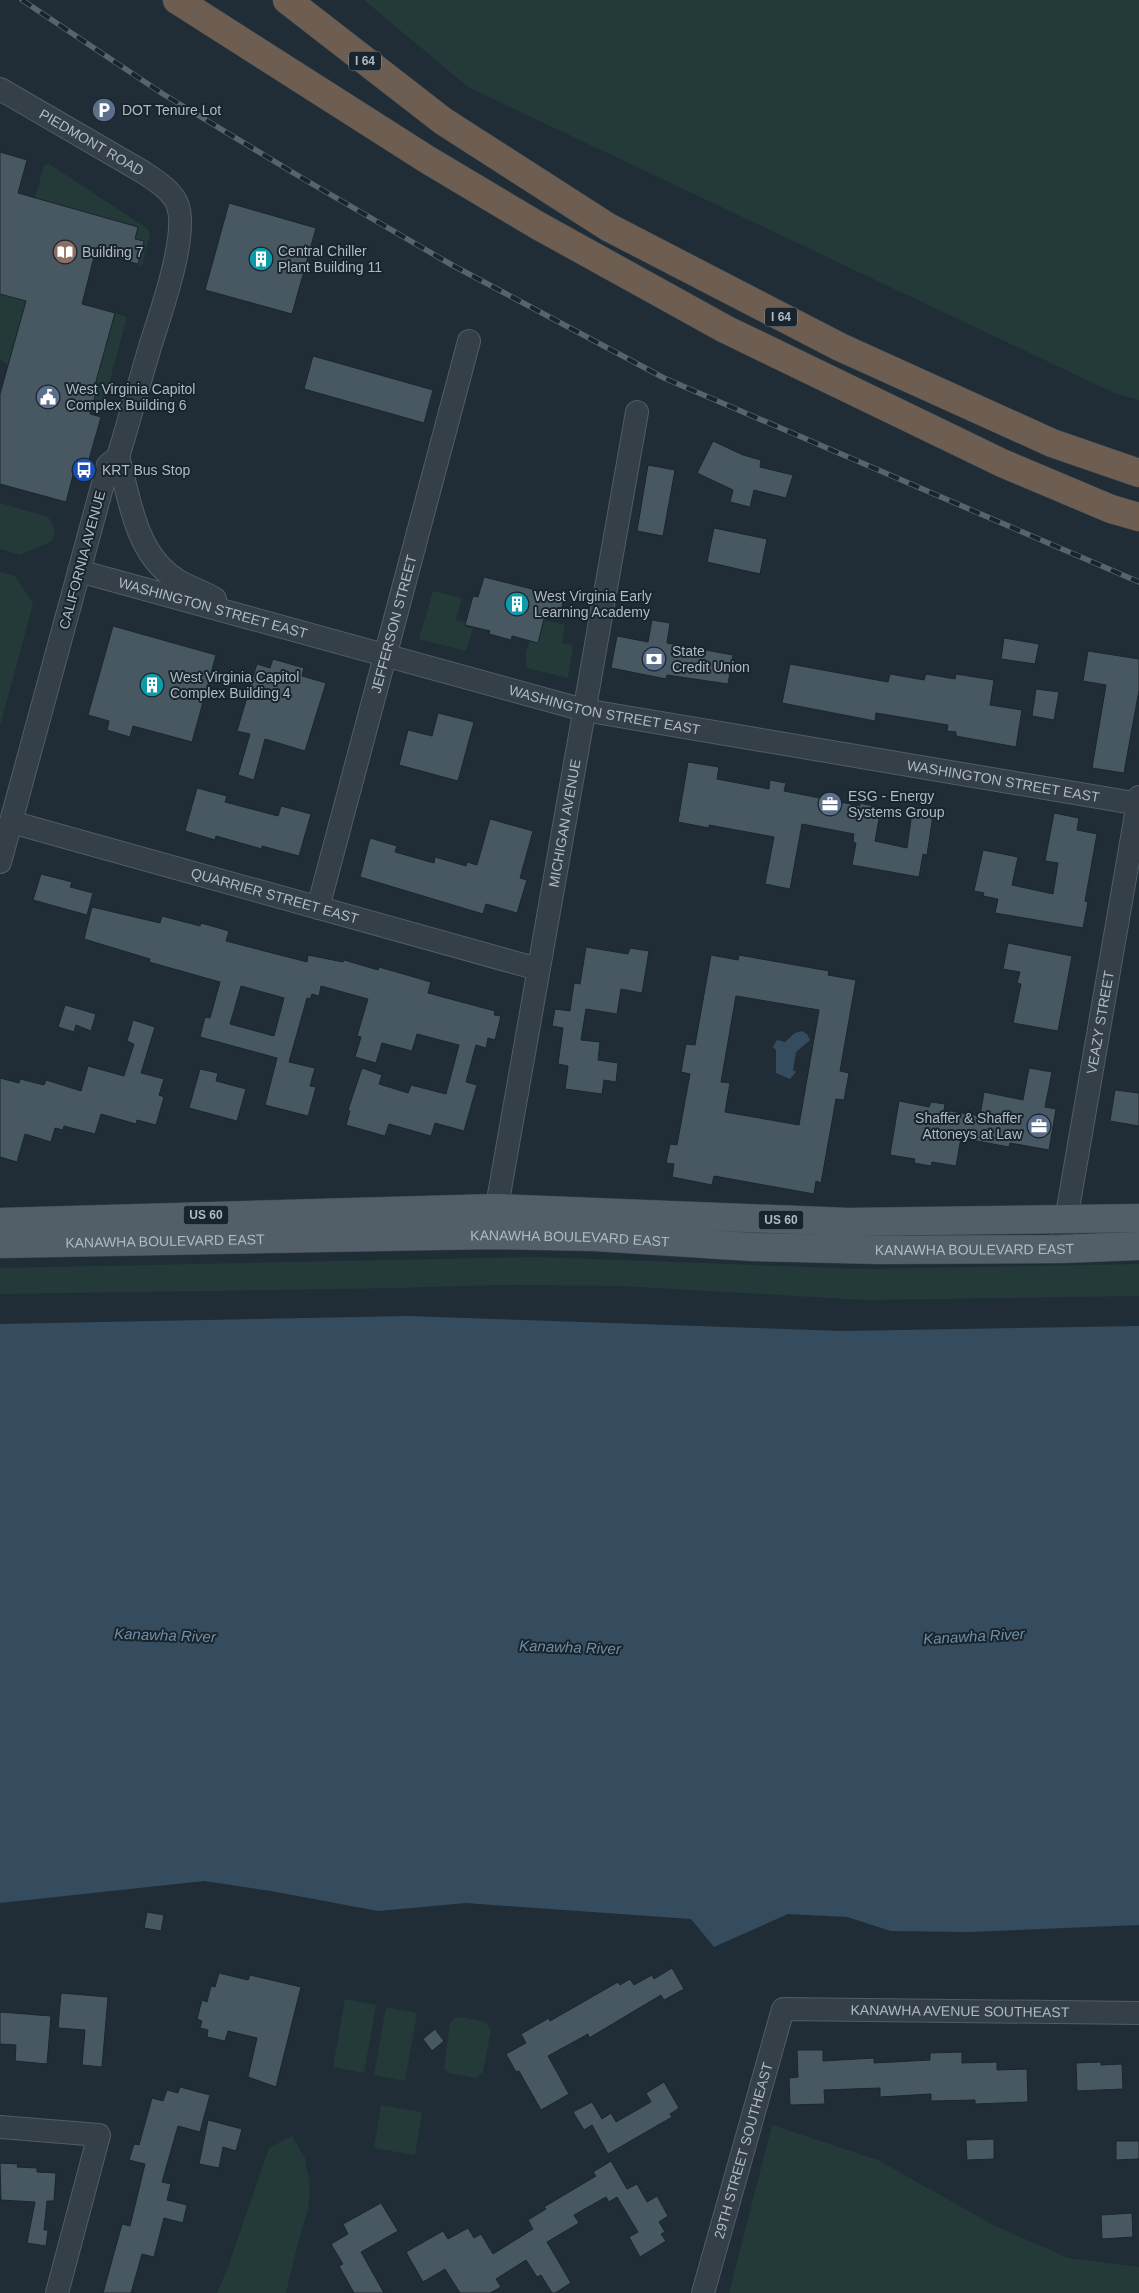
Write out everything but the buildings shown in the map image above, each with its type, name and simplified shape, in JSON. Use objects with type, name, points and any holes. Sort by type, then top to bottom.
[{"type":"highway","points":[[178,0],[308,85]]},
{"type":"highway","name":"I 64","points":[[204,0],[308,85],[537,225],[725,329],[1002,463],[1112,508],[1139,517]]},
{"type":"highway","name":"I 64","points":[[287,0],[443,121],[608,227],[840,347],[1052,443],[1139,473]]},
{"type":"main road","name":"KANAWHA BOULEVARD EAST","points":[[0,1222],[496,1208],[848,1222],[1139,1218]]},
{"type":"main road","name":"KANAWHA BOULEVARD EAST","points":[[0,1244],[492,1235],[595,1237],[752,1247],[880,1250],[1061,1249],[1139,1246]]},
{"type":"street","name":"PIEDMONT ROAD","points":[[0,89],[143,172],[161,184],[178,204]]},
{"type":"street","name":"CALIFORNIA AVENUE","points":[[0,862],[108,465],[118,457],[178,246],[180,226],[178,204]]},
{"type":"street","name":"JEFFERSON STREET","points":[[318,908],[469,341]]},
{"type":"street","name":"MICHIGAN AVENUE","points":[[492,1235],[637,412]]},
{"type":"street","points":[[118,457],[132,515],[144,541],[157,562],[176,580],[213,597],[235,615]]},
{"type":"street","name":"WASHINGTON STREET EAST","points":[[79,572],[584,710],[1139,802]]},
{"type":"street","name":"VEAZY STREET","points":[[1061,1249],[1139,802]]},
{"type":"street","name":"QUARRIER STREET EAST","points":[[11,822],[538,969]]},
{"type":"street","name":"KANAWHA AVENUE SOUTHEAST","points":[[783,2009],[1139,2013]]},
{"type":"street","name":"29TH STREET SOUTHEAST","points":[[704,2293],[783,2009]]},
{"type":"street","points":[[0,2127],[99,2135],[57,2293]]},
{"type":"green space","points":[[364,0],[1139,0],[1139,400],[1114,393],[468,87]]},
{"type":"green space","points":[[49,164],[148,229],[150,234],[142,266],[138,264],[144,241],[135,239],[138,227],[35,198],[44,165]]},
{"type":"green space","points":[[0,294],[26,301],[8,365],[0,359]]},
{"type":"green space","points":[[115,313],[127,317],[104,402],[94,399],[96,393],[93,392]]},
{"type":"green space","points":[[0,503],[48,517],[55,530],[52,541],[20,555],[0,549]]},
{"type":"green space","points":[[0,572],[15,576],[33,604],[0,726]]},
{"type":"green space","points":[[433,591],[462,598],[456,620],[465,622],[464,626],[473,629],[466,651],[419,639]]},
{"type":"green space","points":[[544,620],[565,625],[562,643],[573,645],[568,678],[527,668],[527,648],[530,642],[539,642]]},
{"type":"green space","points":[[538,1257],[862,1269],[1139,1264],[1139,1296],[865,1300],[621,1286],[500,1285],[0,1294],[0,1268]]},
{"type":"green space","points":[[345,1999],[376,2005],[364,2073],[333,2067]]},
{"type":"green space","points":[[386,2007],[417,2013],[405,2081],[374,2075]]},
{"type":"green space","points":[[461,2017],[485,2022],[491,2030],[483,2072],[476,2078],[448,2073],[444,2068],[450,2023],[455,2018]]},
{"type":"green space","points":[[381,2105],[422,2112],[415,2155],[374,2148]]},
{"type":"green space","points":[[772,2125],[878,2160],[993,2225],[1068,2258],[1139,2267],[1139,2293],[729,2293]]},
{"type":"green space","points":[[292,2136],[305,2158],[310,2185],[308,2210],[286,2293],[217,2293],[228,2267],[269,2148]]},
{"type":"water","points":[[802,1031],[807,1034],[810,1040],[796,1052],[793,1070],[796,1072],[790,1079],[776,1073],[776,1050],[773,1047],[777,1040],[785,1042],[795,1033]]},
{"type":"water","name":"Kanawha River","points":[[408,1316],[843,1331],[1139,1326],[1139,1925],[968,1932],[891,1931],[847,1917],[788,1914],[714,1947],[691,1919],[466,1903],[378,1911],[271,1891],[204,1881],[0,1903],[0,1324]]},
{"type":"railway","points":[[22,0],[163,94],[302,178],[452,265],[664,378],[1139,582]]},
{"type":"place","name":"DOT Tenure Lot","points":[[104,110]]},
{"type":"place","name":"Building 7","points":[[65,252]]},
{"type":"place","name":"Central Chiller Plant Building 11","points":[[261,259]]},
{"type":"place","name":"West Virginia Capitol Complex Building 6","points":[[48,397]]},
{"type":"place","name":"KRT Bus Stop","points":[[84,470]]},
{"type":"place","name":"West Virginia Early Learning Academy","points":[[517,604]]},
{"type":"place","name":"State Credit Union","points":[[654,659]]},
{"type":"place","name":"West Virginia Capitol Complex Building 4","points":[[152,685]]},
{"type":"place","name":"ESG - Energy Systems Group","points":[[830,804]]},
{"type":"place","name":"Shaffer & Shaffer Attoneys at Law","points":[[1039,1126]]}]
